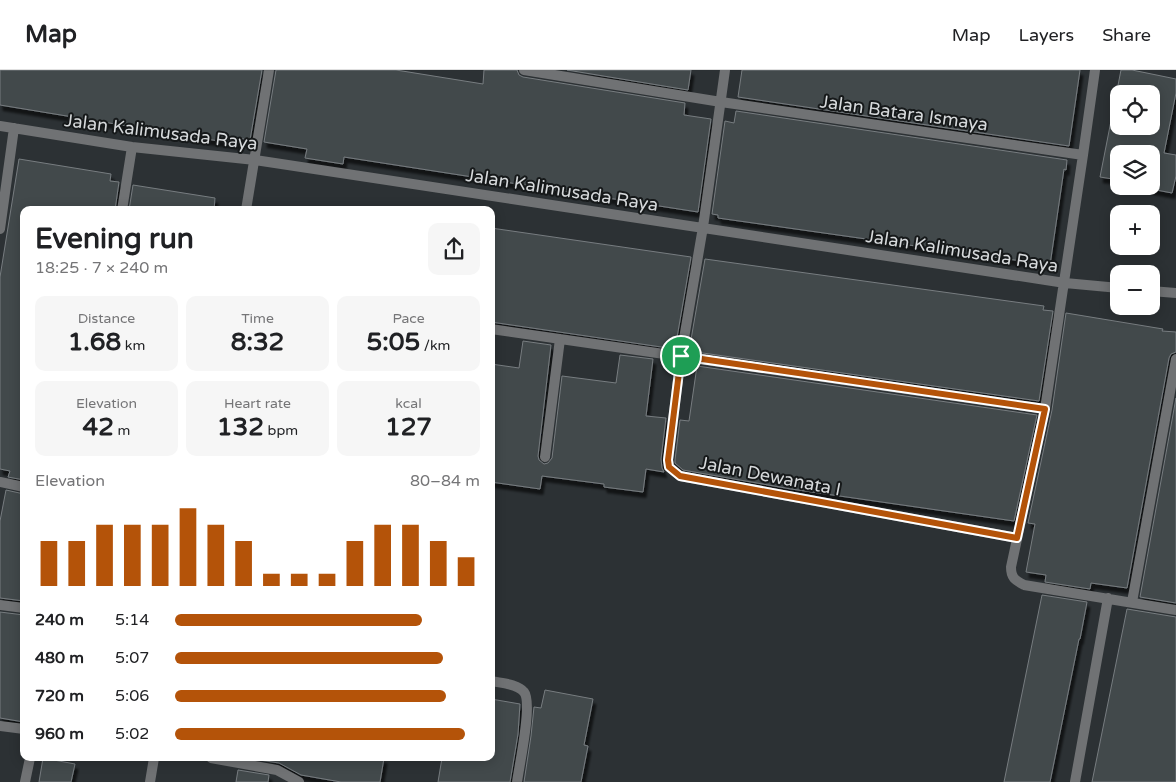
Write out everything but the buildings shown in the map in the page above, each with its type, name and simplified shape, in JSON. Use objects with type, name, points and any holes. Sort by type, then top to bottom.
[{"type":"street","points":[[247,206],[269,70]]},
{"type":"street","name":"Jalan Batara Ismaya","points":[[524,70],[721,102],[1083,156]]},
{"type":"street","name":"Jalan Dewanata I","points":[[725,70],[703,228],[681,356],[668,460],[669,467],[680,476],[1017,538]]},
{"type":"street","points":[[1095,70],[1045,409],[1011,567],[1011,575],[1024,585],[1176,610]]},
{"type":"street","name":"Jalan Kalimusada Raya","points":[[0,126],[132,147],[255,160],[1064,282],[1110,287]]},
{"type":"street","points":[[0,229],[14,128]]},
{"type":"street","points":[[123,206],[132,147]]},
{"type":"street","points":[[1160,292],[1176,293]]},
{"type":"street","points":[[495,330],[1045,409]]},
{"type":"street","points":[[545,456],[560,339]]},
{"type":"street","points":[[1132,602],[1176,358]]},
{"type":"street","points":[[0,482],[20,485]]},
{"type":"street","points":[[1075,782],[1108,598]]},
{"type":"street","points":[[0,605],[20,608]]},
{"type":"street","points":[[495,682],[518,687],[525,692],[527,700],[527,713],[516,782]]},
{"type":"street","points":[[0,726],[20,728]]},
{"type":"street","points":[[25,782],[29,761]]},
{"type":"street","points":[[150,782],[154,761]]},
{"type":"street","points":[[228,761],[277,770],[299,782]]},
{"type":"route","points":[[681,356],[1045,409],[1017,538],[680,476],[669,467],[668,460],[681,356]]}]
